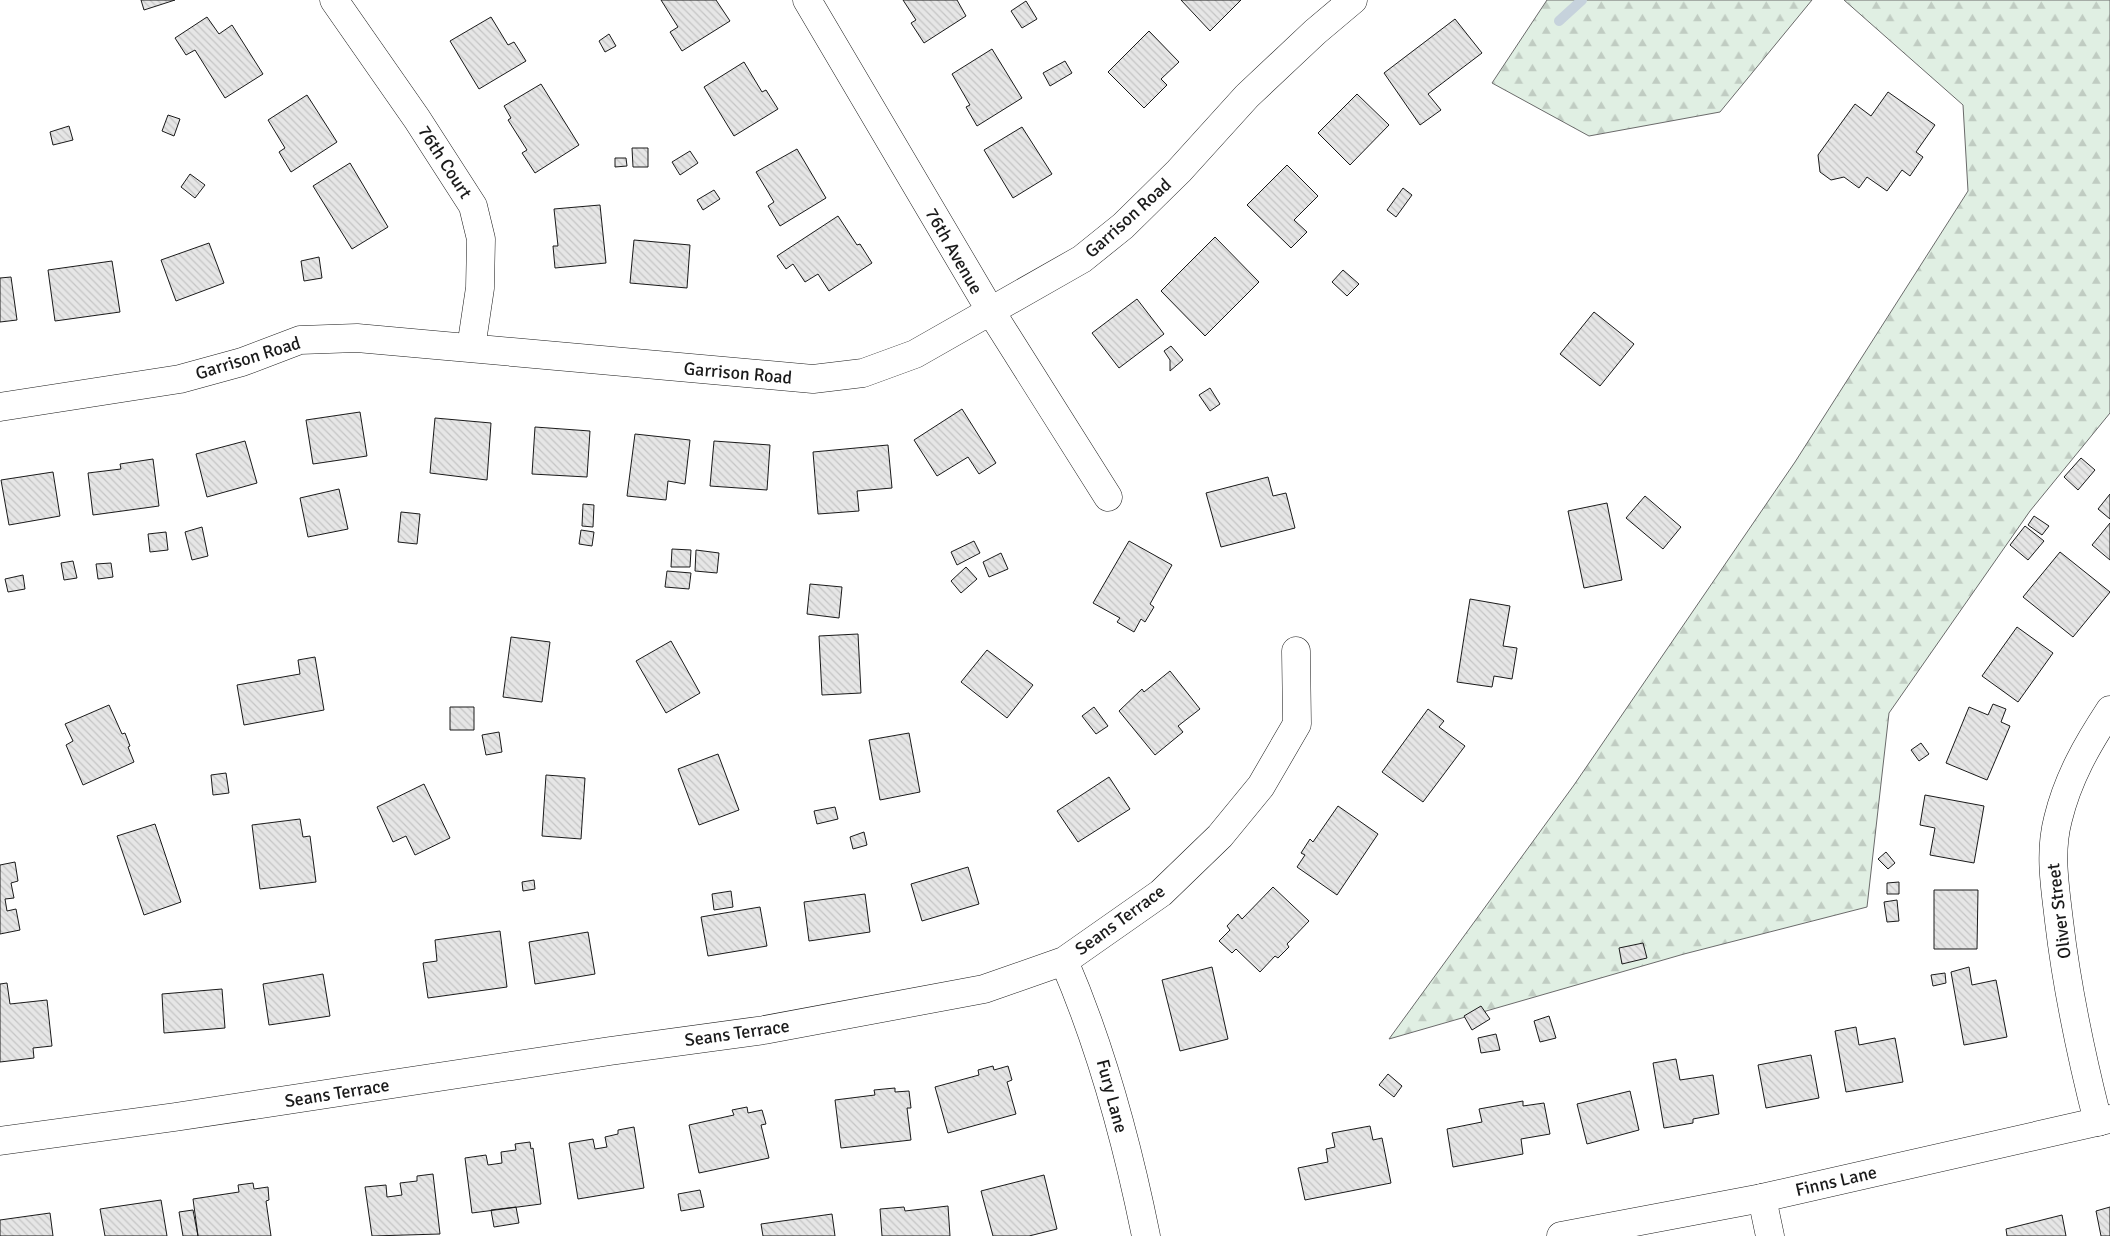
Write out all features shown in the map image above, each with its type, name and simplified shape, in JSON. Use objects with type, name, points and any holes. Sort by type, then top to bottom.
[{"type":"street","name":"76th Court","points":[[334,0],[417,119],[473,206],[481,239],[480,288],[471,348]]},
{"type":"street","name":"76th Avenue","points":[[807,0],[990,310],[1108,497]]},
{"type":"street","name":"Garrison Road","points":[[0,407],[180,379],[242,362],[300,340],[357,338],[813,379],[862,373],[915,354],[990,310],[1036,287],[1082,260],[1124,226],[1179,171],[1247,96],[1314,32],[1353,0]]},
{"type":"street","name":"Seans Terrace","points":[[0,1141],[174,1118],[610,1051],[764,1030],[984,989],[1064,961],[1160,894],[1220,836],[1261,786],[1297,724],[1296,651]]},
{"type":"street","name":"Oliver Street","points":[[2104,1120],[2079,1046],[2061,939],[2052,863],[2058,820],[2072,775],[2087,744],[2110,710]]},
{"type":"street","name":"Fury Lane","points":[[1064,961],[1094,1033],[1109,1084],[1146,1236]]},
{"type":"street","name":"Finns Lane","points":[[1561,1236],[1762,1198],[2104,1120]]},
{"type":"street","points":[[1762,1198],[1770,1236]]},
{"type":"green space","points":[[1547,0],[1812,0],[1720,112],[1589,136],[1492,83]]},
{"type":"green space","points":[[1844,0],[2110,0],[2110,413],[2030,511],[1889,713],[1867,907],[1684,954],[1389,1039],[1574,785],[1795,462],[1968,191],[1963,105]]},
{"type":"building","points":[[141,0],[175,0],[144,10]]},
{"type":"building","points":[[661,0],[716,0],[730,21],[682,51],[670,32],[678,27]]},
{"type":"building","points":[[903,0],[957,0],[966,16],[924,43],[911,23],[916,20]]},
{"type":"building","points":[[1181,0],[1241,0],[1210,31]]},
{"type":"building","points":[[1026,1],[1037,19],[1022,28],[1011,11]]},
{"type":"building","points":[[207,17],[219,34],[232,25],[263,74],[225,98],[195,50],[186,55],[175,38]]},
{"type":"building","points":[[491,17],[508,45],[514,42],[526,61],[479,89],[450,41]]},
{"type":"building","points":[[1455,19],[1482,53],[1428,94],[1441,110],[1420,125],[1384,73]]},
{"type":"building","points":[[1149,31],[1179,62],[1161,79],[1167,85],[1144,108],[1108,72]]},
{"type":"building","points":[[609,34],[616,46],[605,52],[599,41]]},
{"type":"building","points":[[992,49],[1022,98],[977,126],[966,107],[970,105],[952,74]]},
{"type":"building","points":[[1065,61],[1072,73],[1050,86],[1043,73]]},
{"type":"building","points":[[744,62],[762,92],[766,90],[778,109],[734,136],[704,87]]},
{"type":"building","points":[[541,84],[579,145],[535,173],[522,153],[527,150],[508,120],[511,118],[504,106]]},
{"type":"building","points":[[1888,92],[1935,125],[1916,152],[1923,157],[1910,176],[1902,170],[1887,191],[1867,177],[1859,188],[1844,177],[1831,180],[1820,172],[1818,155],[1855,104],[1871,116]]},
{"type":"building","points":[[1357,94],[1389,125],[1350,165],[1318,133]]},
{"type":"building","points":[[307,95],[337,142],[291,172],[279,152],[285,148],[268,120]]},
{"type":"building","points":[[168,115],[180,119],[174,136],[162,131]]},
{"type":"building","points":[[69,126],[73,140],[53,145],[50,132]]},
{"type":"building","points":[[1022,127],[1052,174],[1013,198],[984,150]]},
{"type":"building","points":[[632,148],[648,148],[648,167],[633,167]]},
{"type":"building","points":[[797,149],[826,198],[780,226],[768,206],[774,202],[756,172]]},
{"type":"building","points":[[690,151],[698,163],[680,175],[672,162]]},
{"type":"building","points":[[615,158],[626,158],[627,166],[615,167]]},
{"type":"building","points":[[350,163],[388,227],[352,249],[313,186]]},
{"type":"building","points":[[1287,165],[1318,196],[1294,220],[1307,232],[1291,248],[1247,205]]},
{"type":"building","points":[[190,174],[205,185],[195,198],[181,187]]},
{"type":"building","points":[[1403,188],[1412,195],[1396,217],[1387,210]]},
{"type":"building","points":[[714,190],[720,199],[703,210],[697,200]]},
{"type":"building","points":[[600,205],[606,263],[555,268],[553,246],[558,246],[554,209]]},
{"type":"building","points":[[838,216],[857,245],[860,244],[872,263],[829,291],[818,274],[805,282],[793,264],[786,269],[777,256]]},
{"type":"building","points":[[1215,237],[1259,282],[1205,336],[1161,291]]},
{"type":"building","points":[[634,240],[690,245],[687,288],[630,283]]},
{"type":"building","points":[[209,243],[224,283],[176,301],[161,260]]},
{"type":"building","points":[[319,257],[322,278],[304,281],[301,261]]},
{"type":"building","points":[[112,261],[120,312],[55,321],[48,270]]},
{"type":"building","points":[[1343,270],[1359,284],[1347,296],[1332,282]]},
{"type":"building","points":[[11,277],[17,320],[0,322],[0,278]]},
{"type":"building","points":[[1137,299],[1164,334],[1119,368],[1092,333]]},
{"type":"building","points":[[1594,312],[1634,344],[1600,386],[1560,354]]},
{"type":"building","points":[[1171,346],[1183,360],[1170,371],[1170,360],[1164,351]]},
{"type":"building","points":[[1210,388],[1220,404],[1210,411],[1199,395]]},
{"type":"building","points":[[962,409],[996,463],[979,474],[968,457],[937,476],[914,440]]},
{"type":"building","points":[[360,412],[367,456],[313,464],[306,420]]},
{"type":"building","points":[[435,418],[491,423],[487,480],[430,473]]},
{"type":"building","points":[[535,427],[590,431],[587,477],[532,474]]},
{"type":"building","points":[[635,434],[690,440],[685,484],[668,481],[666,500],[627,496]]},
{"type":"building","points":[[245,441],[257,483],[207,497],[196,454]]},
{"type":"building","points":[[714,441],[770,445],[767,490],[710,486]]},
{"type":"building","points":[[888,445],[892,488],[857,491],[859,511],[818,514],[813,452]]},
{"type":"building","points":[[2081,458],[2095,470],[2078,490],[2064,477]]},
{"type":"building","points":[[153,459],[159,506],[93,515],[88,473],[121,469],[120,464]]},
{"type":"building","points":[[53,472],[60,516],[9,525],[1,480]]},
{"type":"building","points":[[1268,477],[1273,496],[1286,493],[1295,528],[1221,547],[1206,493]]},
{"type":"building","points":[[339,489],[348,529],[308,537],[300,498]]},
{"type":"building","points":[[2110,494],[2110,519],[2098,509]]},
{"type":"building","points":[[1645,496],[1681,527],[1663,549],[1626,518]]},
{"type":"building","points":[[1607,503],[1622,580],[1584,588],[1568,511]]},
{"type":"building","points":[[583,504],[594,505],[593,527],[582,526]]},
{"type":"building","points":[[401,512],[420,514],[417,544],[398,542]]},
{"type":"building","points":[[2034,516],[2049,526],[2042,535],[2028,525]]},
{"type":"building","points":[[2110,523],[2110,560],[2092,545]]},
{"type":"building","points":[[2025,526],[2044,541],[2028,560],[2010,545]]},
{"type":"building","points":[[202,527],[208,556],[192,560],[185,532]]},
{"type":"building","points":[[581,530],[594,532],[592,546],[579,544]]},
{"type":"building","points":[[166,532],[168,550],[150,552],[148,534]]},
{"type":"building","points":[[974,541],[980,553],[957,565],[951,552]]},
{"type":"building","points":[[1129,541],[1172,565],[1150,604],[1154,607],[1145,622],[1141,619],[1134,632],[1117,622],[1120,618],[1093,603]]},
{"type":"building","points":[[672,549],[691,550],[690,567],[671,567]]},
{"type":"building","points":[[696,550],[719,553],[717,573],[695,571]]},
{"type":"building","points":[[2060,552],[2110,592],[2073,637],[2023,597]]},
{"type":"building","points":[[1001,553],[1008,569],[989,577],[983,562]]},
{"type":"building","points":[[73,561],[77,578],[64,580],[61,563]]},
{"type":"building","points":[[111,563],[113,577],[98,579],[96,564]]},
{"type":"building","points":[[966,567],[977,579],[961,593],[951,581]]},
{"type":"building","points":[[667,571],[691,573],[689,589],[665,587]]},
{"type":"building","points":[[23,575],[25,589],[8,592],[5,579]]},
{"type":"building","points":[[810,584],[842,587],[839,618],[807,614]]},
{"type":"building","points":[[1470,599],[1510,606],[1503,646],[1517,648],[1512,679],[1494,676],[1492,687],[1457,682]]},
{"type":"building","points":[[2017,627],[2053,653],[2018,702],[1982,676]]},
{"type":"building","points":[[858,634],[861,693],[822,695],[819,636]]},
{"type":"building","points":[[511,637],[550,642],[542,702],[503,697]]},
{"type":"building","points":[[671,641],[700,693],[666,713],[636,661]]},
{"type":"building","points":[[987,650],[1033,685],[1007,718],[961,682]]},
{"type":"building","points":[[315,657],[324,710],[244,725],[237,685],[300,674],[298,660]]},
{"type":"building","points":[[1170,671],[1200,709],[1178,726],[1183,732],[1155,755],[1119,711],[1142,689],[1144,692]]},
{"type":"building","points":[[1993,704],[2006,709],[2001,722],[2010,726],[1987,780],[1946,763],[1969,707],[1988,715]]},
{"type":"building","points":[[109,705],[122,734],[125,733],[134,762],[83,785],[66,745],[73,741],[65,724]]},
{"type":"building","points":[[450,707],[474,707],[474,730],[450,730]]},
{"type":"building","points":[[1094,707],[1108,726],[1096,734],[1082,716]]},
{"type":"building","points":[[1428,709],[1444,721],[1439,727],[1465,746],[1423,802],[1382,772]]},
{"type":"building","points":[[499,732],[502,752],[486,755],[482,735]]},
{"type":"building","points":[[909,733],[920,792],[880,800],[869,740]]},
{"type":"building","points":[[1921,743],[1929,754],[1919,761],[1911,750]]},
{"type":"building","points":[[718,754],[739,810],[699,825],[678,769]]},
{"type":"building","points":[[226,773],[229,793],[213,795],[211,775]]},
{"type":"building","points":[[546,775],[585,778],[581,839],[542,836]]},
{"type":"building","points":[[1109,777],[1130,809],[1078,842],[1057,811]]},
{"type":"building","points":[[424,784],[450,838],[415,855],[406,836],[393,842],[377,807]]},
{"type":"building","points":[[1925,795],[1984,806],[1974,863],[1930,855],[1935,828],[1920,825]]},
{"type":"building","points":[[1338,806],[1378,834],[1337,895],[1297,867],[1305,855],[1301,853],[1310,839],[1313,842]]},
{"type":"building","points":[[835,807],[838,819],[817,824],[814,811]]},
{"type":"building","points":[[300,819],[303,837],[310,836],[316,882],[260,889],[252,825]]},
{"type":"building","points":[[155,824],[181,902],[144,915],[117,836]]},
{"type":"building","points":[[864,832],[867,845],[853,849],[850,837]]},
{"type":"building","points":[[1886,852],[1895,863],[1888,869],[1878,859]]},
{"type":"building","points":[[15,862],[18,881],[11,883],[14,898],[5,899],[7,911],[16,909],[20,930],[0,934],[0,865]]},
{"type":"building","points":[[968,867],[979,904],[922,921],[911,884]]},
{"type":"building","points":[[534,880],[535,889],[523,891],[522,882]]},
{"type":"building","points":[[1899,882],[1899,894],[1887,894],[1887,883]]},
{"type":"building","points":[[1273,887],[1309,921],[1287,944],[1289,947],[1278,958],[1275,956],[1260,972],[1236,949],[1232,953],[1219,941],[1230,930],[1227,926],[1238,914],[1242,919]]},
{"type":"building","points":[[1934,890],[1978,890],[1977,949],[1934,949]]},
{"type":"building","points":[[731,891],[733,907],[714,910],[712,894]]},
{"type":"building","points":[[865,894],[870,932],[809,941],[804,902]]},
{"type":"building","points":[[1897,900],[1899,921],[1887,922],[1884,902]]},
{"type":"building","points":[[760,907],[767,946],[708,956],[701,917]]},
{"type":"building","points":[[500,931],[507,987],[428,998],[423,963],[437,961],[435,940]]},
{"type":"building","points":[[588,932],[595,974],[535,984],[529,942]]},
{"type":"building","points":[[1643,943],[1647,958],[1622,964],[1619,948]]},
{"type":"building","points":[[1212,967],[1228,1039],[1180,1051],[1162,980]]},
{"type":"building","points":[[1969,967],[1972,985],[1996,980],[2007,1037],[1964,1045],[1951,972]]},
{"type":"building","points":[[1945,973],[1946,983],[1933,986],[1931,975]]},
{"type":"building","points":[[323,974],[330,1016],[269,1025],[263,984]]},
{"type":"building","points":[[7,983],[10,1004],[47,1000],[52,1046],[33,1048],[34,1058],[0,1062],[0,984]]},
{"type":"building","points":[[222,989],[225,1028],[164,1033],[162,994]]},
{"type":"building","points":[[1481,1006],[1490,1019],[1472,1030],[1464,1016]]},
{"type":"building","points":[[1549,1016],[1556,1038],[1540,1042],[1534,1021]]},
{"type":"building","points":[[1856,1027],[1859,1045],[1895,1038],[1903,1082],[1846,1092],[1835,1031]]},
{"type":"building","points":[[1496,1034],[1500,1050],[1481,1053],[1478,1038]]},
{"type":"building","points":[[1811,1055],[1819,1098],[1766,1108],[1758,1065]]},
{"type":"building","points":[[1676,1059],[1680,1080],[1713,1075],[1719,1114],[1693,1119],[1693,1123],[1664,1128],[1653,1063]]},
{"type":"building","points":[[993,1066],[994,1070],[1008,1066],[1012,1080],[1007,1082],[1016,1114],[948,1133],[935,1087],[979,1075],[978,1070]]},
{"type":"building","points":[[1388,1074],[1402,1086],[1394,1097],[1379,1085]]},
{"type":"building","points":[[895,1088],[895,1092],[909,1091],[911,1108],[907,1108],[911,1140],[841,1148],[835,1100],[875,1095],[874,1090]]},
{"type":"building","points":[[1630,1091],[1639,1130],[1587,1144],[1577,1104]]},
{"type":"building","points":[[1523,1101],[1523,1106],[1544,1103],[1550,1134],[1521,1139],[1523,1154],[1453,1167],[1447,1129],[1482,1122],[1479,1109]]},
{"type":"building","points":[[747,1107],[748,1113],[762,1110],[766,1124],[761,1125],[769,1158],[699,1173],[689,1125],[734,1115],[732,1110]]},
{"type":"building","points":[[1370,1126],[1373,1140],[1382,1138],[1391,1183],[1305,1200],[1298,1168],[1328,1162],[1326,1149],[1335,1147],[1332,1133]]},
{"type":"building","points":[[634,1127],[644,1188],[578,1199],[569,1143],[593,1139],[595,1149],[607,1147],[605,1137],[618,1134],[618,1130]]},
{"type":"building","points":[[530,1142],[531,1149],[533,1148],[541,1204],[472,1213],[465,1158],[486,1155],[488,1165],[502,1163],[501,1152],[516,1150],[515,1144]]},
{"type":"building","points":[[433,1174],[440,1234],[372,1236],[365,1187],[386,1185],[387,1197],[402,1195],[400,1183],[417,1181],[417,1176]]},
{"type":"building","points":[[1044,1175],[1057,1229],[1029,1236],[993,1236],[981,1191]]},
{"type":"building","points":[[253,1183],[254,1189],[268,1187],[269,1200],[266,1201],[271,1236],[198,1236],[193,1199],[239,1192],[238,1185]]},
{"type":"building","points":[[700,1190],[704,1207],[681,1211],[678,1194]]},
{"type":"building","points":[[161,1200],[167,1236],[105,1236],[100,1209]]},
{"type":"building","points":[[948,1206],[950,1236],[882,1236],[880,1209],[904,1207],[905,1211]]},
{"type":"building","points":[[516,1207],[519,1223],[494,1227],[491,1210]]},
{"type":"building","points":[[2110,1207],[2110,1236],[2101,1236],[2096,1211]]},
{"type":"building","points":[[193,1210],[198,1236],[183,1236],[179,1212]]},
{"type":"building","points":[[50,1213],[53,1236],[0,1236],[0,1220]]},
{"type":"building","points":[[832,1214],[835,1236],[763,1236],[761,1224]]},
{"type":"building","points":[[2062,1215],[2066,1236],[2007,1236],[2006,1229]]},
{"type":"waterway","points":[[1559,21],[1582,0]]}]
